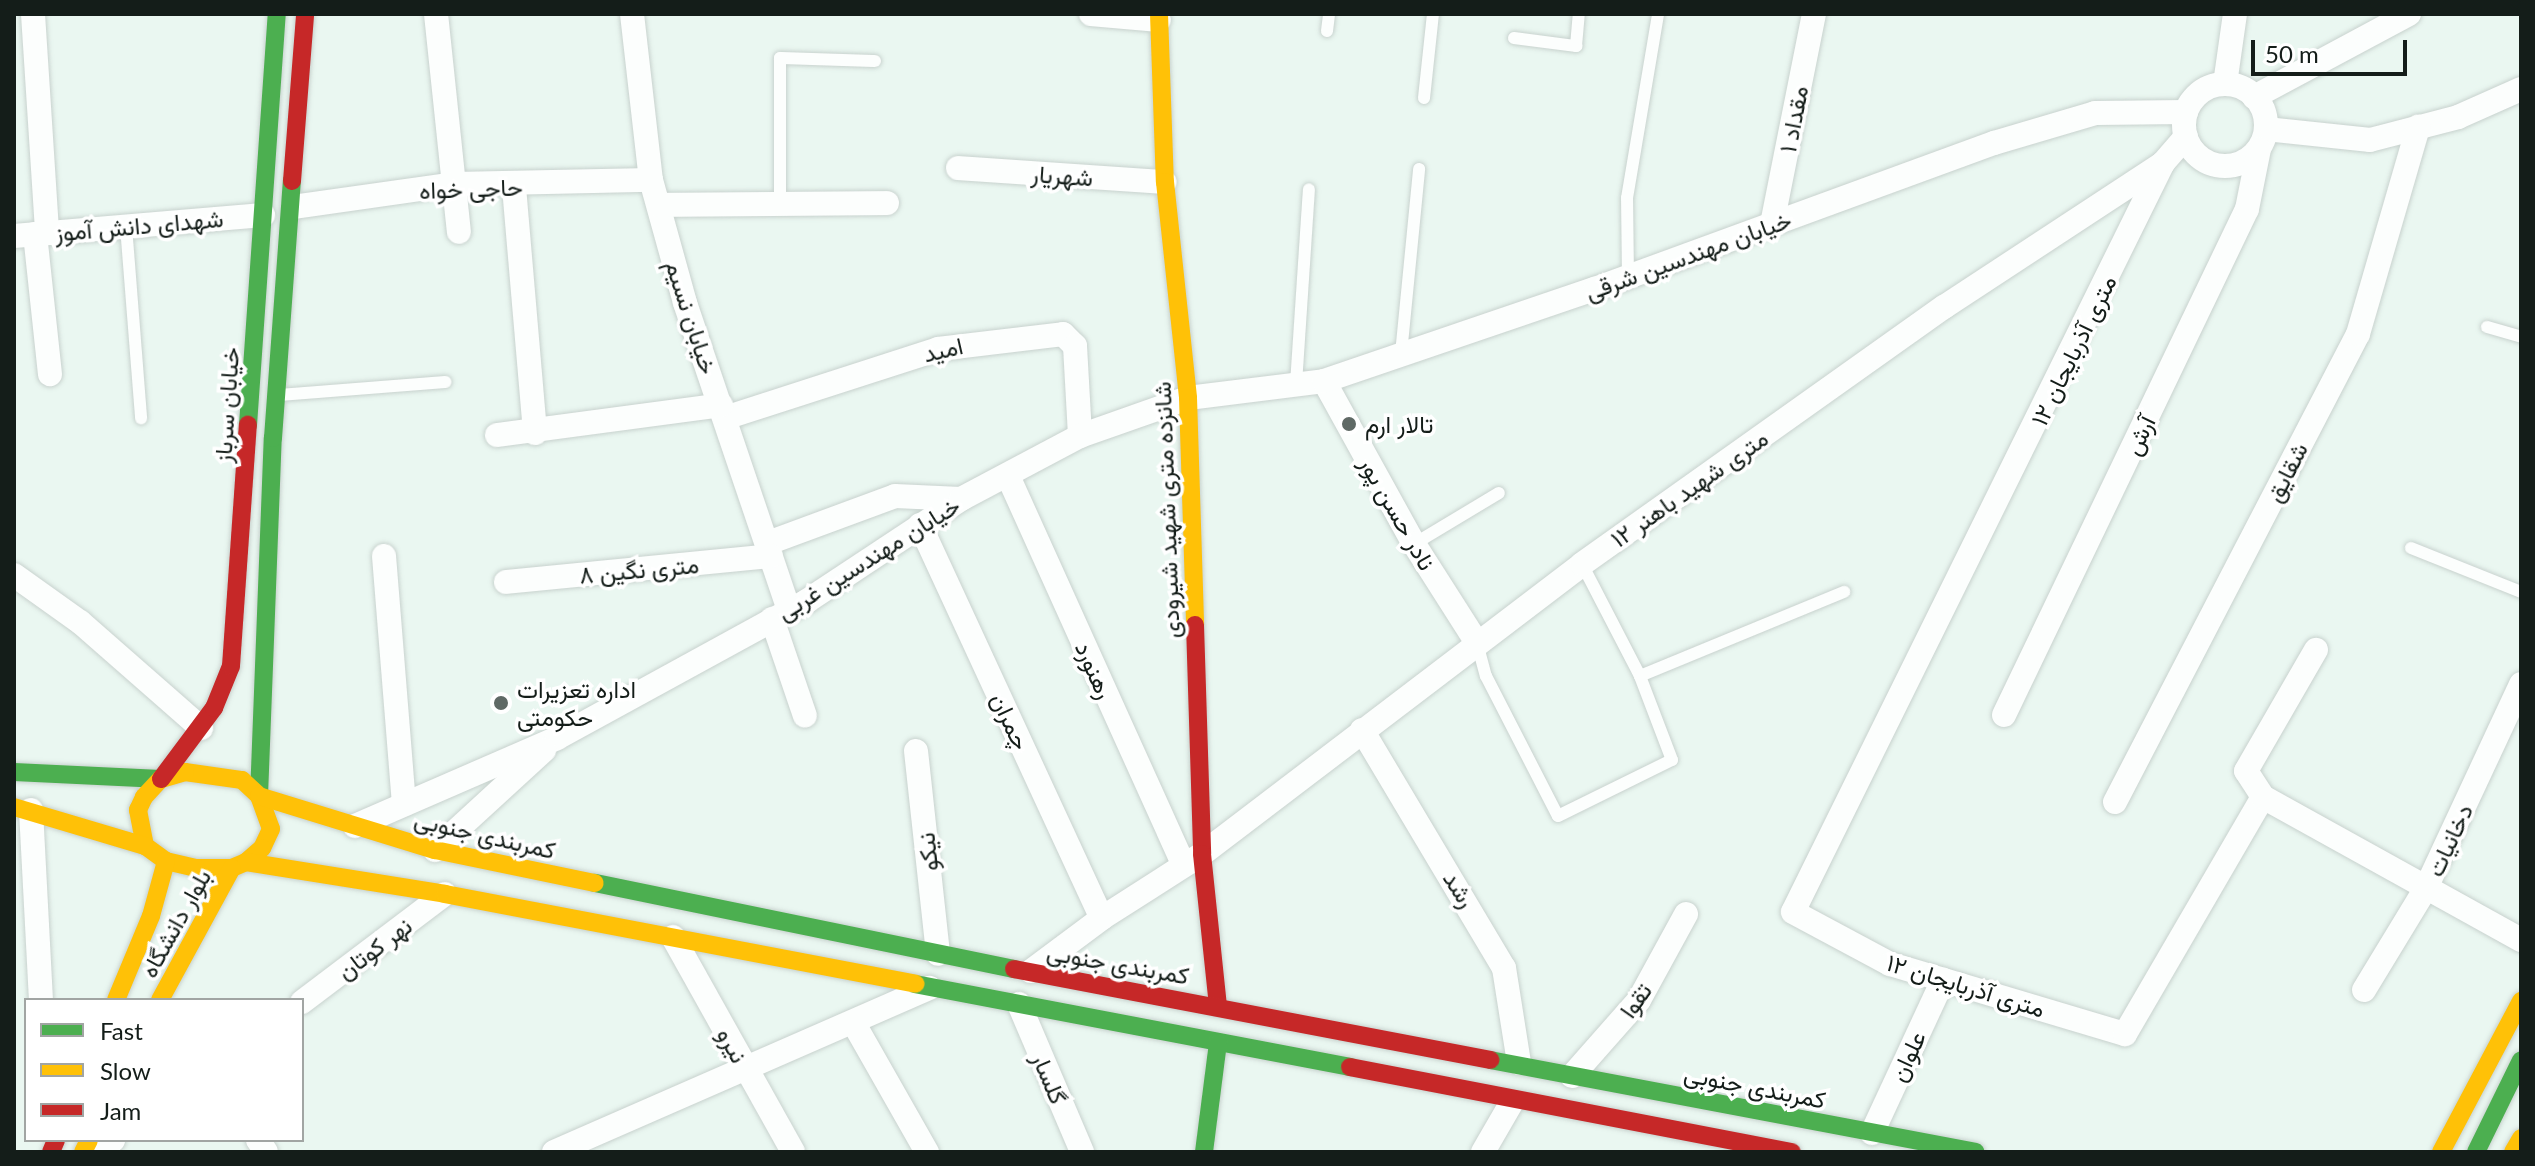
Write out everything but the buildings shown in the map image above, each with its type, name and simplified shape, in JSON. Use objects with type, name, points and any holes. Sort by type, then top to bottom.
[{"type":"main road","name":"خیابان سرباز","points":[[161,779],[201,728],[231,666],[277,14]]},
{"type":"main road","name":"خیابان سرباز","points":[[259,796],[271,475],[305,14]]},
{"type":"main road","name":"شانزده متری شهید شیرودی","points":[[1159,17],[1165,182],[1188,398],[1193,859],[1218,1005],[1218,1043],[1200,1150]]},
{"type":"main road","points":[[246,473],[271,475]]},
{"type":"main road","points":[[14,772],[161,779],[185,772],[242,780],[259,796],[271,829],[262,848],[239,865]]},
{"type":"main road","points":[[145,846],[138,810],[161,779]]},
{"type":"main road","name":"کمربندی جنوبی","points":[[259,796],[435,850],[938,954],[1218,1005],[1975,1152]]},
{"type":"main road","points":[[22,809],[145,846],[166,861],[196,868],[239,865],[445,894],[1512,1102],[1792,1152]]},
{"type":"main road","points":[[476,900],[487,860]]},
{"type":"main road","name":"بلوار دانشگاه","points":[[117,998],[151,916],[166,861]]},
{"type":"main road","name":"بلوار دانشگاه","points":[[161,998],[239,865]]},
{"type":"main road","points":[[2441,1152],[2521,1001]]},
{"type":"main road","points":[[2476,1152],[2521,1060]]},
{"type":"main road","points":[[2502,1152],[2521,1115]]},
{"type":"main road","points":[[2513,1152],[2521,1138]]},
{"type":"street","points":[[33,14],[32,234],[50,374]]},
{"type":"street","points":[[436,14],[459,232]]},
{"type":"street","name":"خیابان نسیم","points":[[632,14],[651,180],[751,507],[769,550],[780,615],[805,716]]},
{"type":"street","points":[[1091,14],[1159,17]]},
{"type":"street","name":"مقداد ۱","points":[[1772,224],[1814,14]]},
{"type":"street","points":[[2225,84],[2235,14]]},
{"type":"street","points":[[2254,97],[2409,14]]},
{"type":"street","points":[[2254,97],[2225,84],[2201,91],[2186,112],[2186,137],[2202,159],[2215,164],[2243,161],[2262,139],[2370,140],[2418,127],[2521,89]]},
{"type":"street","points":[[2254,97],[2262,139]]},
{"type":"street","name":"خیابان مهندسین شرقی","points":[[1188,398],[1324,381],[1628,277],[1994,143],[2095,113],[2186,112]]},
{"type":"street","name":"شقایق","points":[[2115,802],[2358,334],[2418,127]]},
{"type":"street","name":"۱۲ متری شهید باهنر","points":[[1031,971],[1102,918],[1193,859],[1582,564],[1944,307],[2163,163],[2186,137]]},
{"type":"street","name":"آرش","points":[[2004,715],[2247,209],[2262,139]]},
{"type":"street","name":"۱۲ متری آذربایجان","points":[[2163,163],[1793,912],[1890,964],[2125,1034],[2263,797]]},
{"type":"street","name":"شهریار","points":[[958,168],[1165,182]]},
{"type":"street","name":"حاجی خواه","points":[[293,207],[454,184],[514,187],[651,180]]},
{"type":"street","points":[[514,187],[535,433]]},
{"type":"street","points":[[659,205],[780,200],[887,203]]},
{"type":"street","name":"شهدای دانش آموز","points":[[32,234],[263,215]]},
{"type":"street","name":"امید","points":[[723,412],[938,349],[1063,334],[1075,346],[1080,436]]},
{"type":"street","name":"نادر حسن پور","points":[[1324,381],[1414,544],[1477,643]]},
{"type":"street","name":"خیابان مهندسین غربی","points":[[557,738],[780,615],[961,499],[1080,436],[1188,398]]},
{"type":"street","points":[[497,435],[723,412]]},
{"type":"street","name":"رهنورد","points":[[1008,476],[1193,859]]},
{"type":"street","name":"۸ متری نگین","points":[[506,582],[769,550],[895,496],[961,499]]},
{"type":"street","name":"چمران","points":[[920,525],[1102,918]]},
{"type":"street","points":[[384,556],[404,804]]},
{"type":"street","points":[[14,575],[80,622],[201,728]]},
{"type":"street","points":[[2316,650],[2246,771],[2263,797],[2521,940]]},
{"type":"street","name":"دخانیات","points":[[2364,990],[2426,888],[2521,684]]},
{"type":"street","name":"رشد","points":[[1362,730],[1504,968],[1519,1063]]},
{"type":"street","points":[[355,826],[557,738]]},
{"type":"street","points":[[435,850],[557,738]]},
{"type":"street","name":"نیکو","points":[[916,751],[938,954]]},
{"type":"street","points":[[22,809],[41,998]]},
{"type":"street","name":"نهر کوتان","points":[[304,1000],[445,894]]},
{"type":"street","name":"تقوا","points":[[1572,1076],[1639,1000],[1686,914]]},
{"type":"street","name":"نیرو","points":[[673,937],[793,1152]]},
{"type":"street","name":"علوان","points":[[1872,1133],[1943,980]]},
{"type":"street","points":[[554,1152],[933,987]]},
{"type":"street","name":"گلسار","points":[[1019,1004],[1082,1152]]},
{"type":"street","points":[[853,1022],[927,1152]]},
{"type":"street","points":[[1483,1152],[1512,1102]]},
{"type":"lane","points":[[1327,31],[1329,14]]},
{"type":"lane","points":[[1424,98],[1433,14]]},
{"type":"lane","points":[[1514,38],[1576,46],[1579,14]]},
{"type":"lane","points":[[1628,277],[1627,198],[1658,14]]},
{"type":"lane","points":[[780,200],[780,58],[875,61]]},
{"type":"lane","points":[[1401,354],[1419,169]]},
{"type":"lane","points":[[1296,384],[1309,189]]},
{"type":"lane","points":[[126,226],[141,418]]},
{"type":"lane","points":[[2487,327],[2521,337]]},
{"type":"lane","points":[[279,395],[445,382]]},
{"type":"lane","points":[[1414,544],[1499,493]]},
{"type":"lane","points":[[2411,548],[2521,592]]},
{"type":"lane","points":[[1477,643],[1486,676],[1558,816],[1672,760],[1640,676],[1582,564]]},
{"type":"lane","points":[[1640,676],[1844,592]]},
{"type":"traffic: fast","points":[[248,425],[277,14]]},
{"type":"traffic: fast","points":[[259,796],[273,438],[292,181]]},
{"type":"traffic: fast","points":[[14,772],[161,779]]},
{"type":"traffic: fast","points":[[595,883],[1014,969]]},
{"type":"traffic: fast","points":[[915,984],[1350,1067]]},
{"type":"traffic: fast","points":[[1204,1152],[1218,1043]]},
{"type":"traffic: fast","points":[[1490,1060],[1975,1152]]},
{"type":"traffic: fast","points":[[2476,1152],[2521,1060]]},
{"type":"traffic: slow","points":[[1159,14],[1165,182],[1188,398],[1195,625]]},
{"type":"traffic: slow","points":[[185,772],[242,780],[259,796],[271,829],[262,848],[246,862],[232,868],[196,868],[166,861],[145,846],[138,810],[144,797],[161,779],[185,772]]},
{"type":"traffic: slow","points":[[259,796],[435,850],[595,883]]},
{"type":"traffic: slow","points":[[14,807],[145,846]]},
{"type":"traffic: slow","points":[[117,998],[151,916],[166,861]]},
{"type":"traffic: slow","points":[[246,862],[445,894],[915,984]]},
{"type":"traffic: slow","points":[[161,998],[232,868]]},
{"type":"traffic: slow","points":[[2441,1152],[2521,1001]]},
{"type":"traffic: slow","points":[[2513,1152],[2521,1138]]},
{"type":"traffic: slow","points":[[83,1152],[88,1142]]},
{"type":"traffic: jam","points":[[292,181],[305,14]]},
{"type":"traffic: jam","points":[[161,779],[214,708],[231,666],[248,425]]},
{"type":"traffic: jam","points":[[1195,625],[1202,854],[1218,1005]]},
{"type":"traffic: jam","points":[[1014,969],[1490,1060]]},
{"type":"traffic: jam","points":[[1350,1067],[1792,1152]]},
{"type":"traffic: jam","points":[[51,1152],[55,1142]]},
{"type":"place","name":"تالار ارم","points":[[1349,424]]},
{"type":"place","name":"اداره تعزیرات حکومتی","points":[[501,703]]}]
